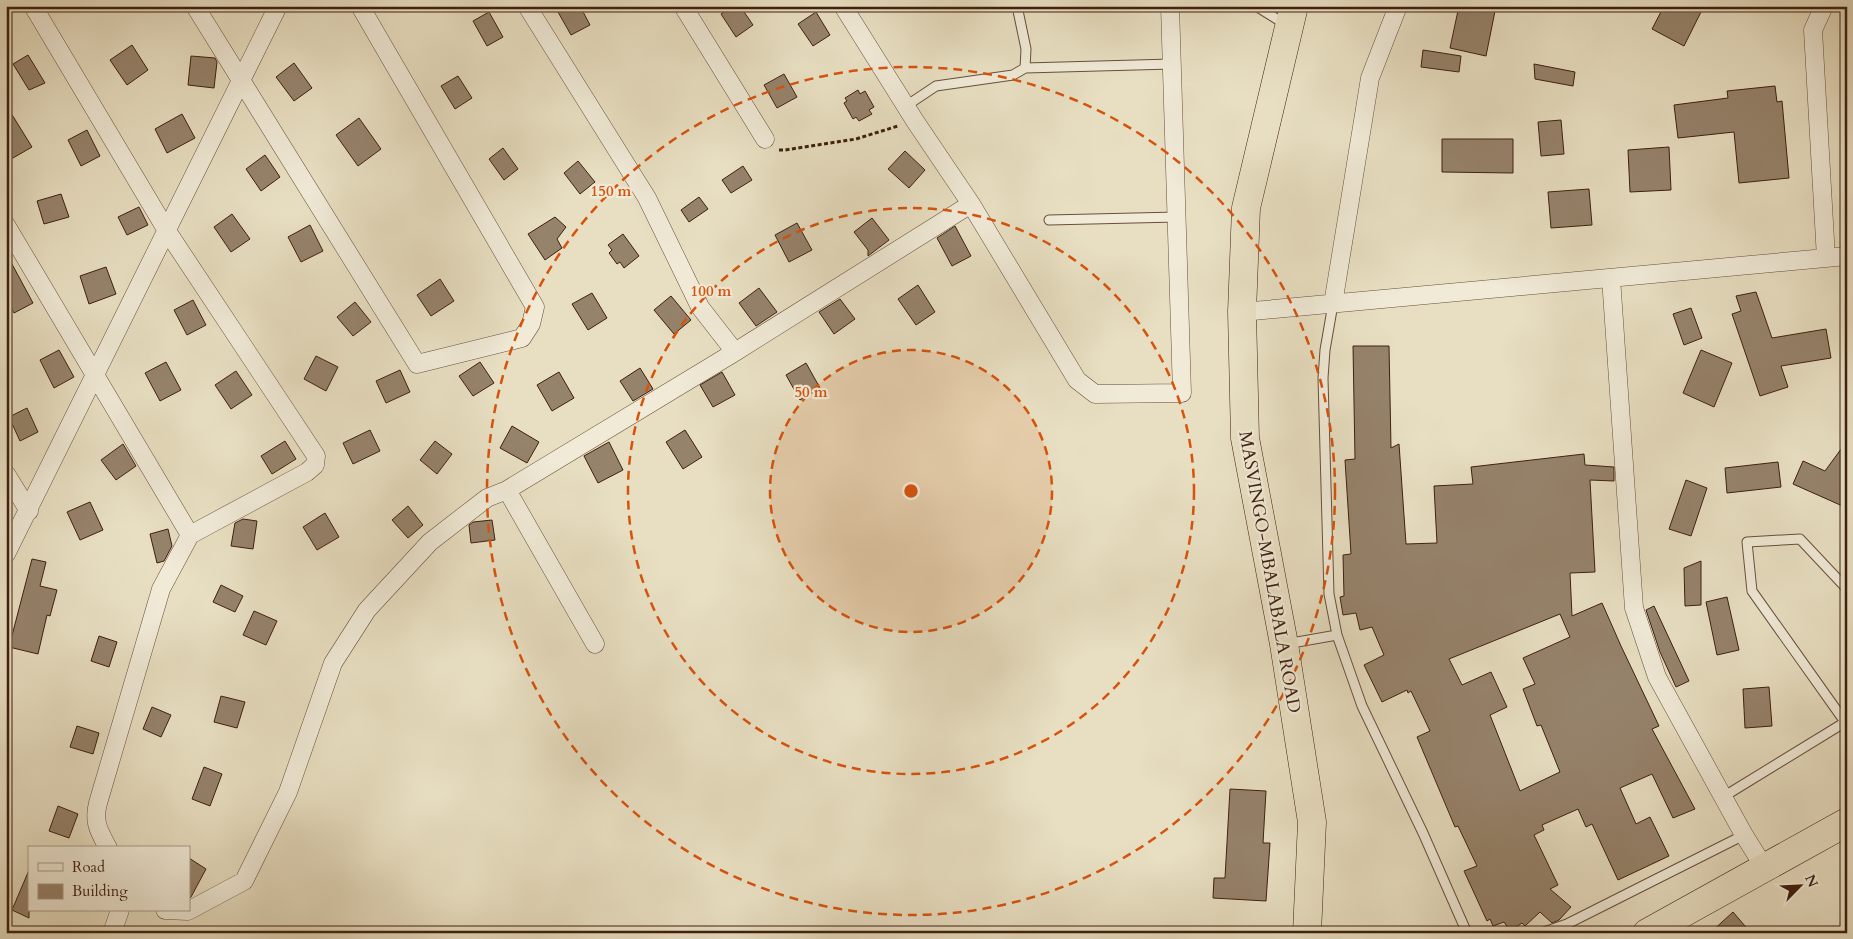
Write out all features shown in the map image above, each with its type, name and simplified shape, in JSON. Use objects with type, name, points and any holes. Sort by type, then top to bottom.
[{"type":"highway","name":"MASVINGO-MBALABALA ROAD","points":[[1292,16],[1246,208],[1242,312],[1245,438],[1284,644],[1312,822],[1307,933]]},
{"type":"highway","points":[[1646,933],[1847,822]]},
{"type":"street","points":[[33,6],[167,231],[316,456],[316,465],[307,472],[190,535],[161,589],[96,812],[96,825],[107,846]]},
{"type":"street","points":[[195,6],[417,364],[522,338],[531,324],[535,307],[360,6]]},
{"type":"street","points":[[6,554],[278,6]]},
{"type":"street","points":[[527,6],[647,198],[700,307],[735,352]]},
{"type":"street","points":[[684,6],[765,139]]},
{"type":"street","points":[[843,6],[910,114],[971,204],[1077,380],[1095,394],[1182,393],[1170,6]]},
{"type":"street","points":[[1333,304],[1370,78],[1398,6]]},
{"type":"street","points":[[1824,6],[1813,30],[1826,258]]},
{"type":"street","points":[[190,909],[244,881],[288,792],[334,664],[367,610],[430,542],[487,498],[507,490],[735,352],[971,204]]},
{"type":"street","points":[[6,225],[190,535]]},
{"type":"street","points":[[1242,312],[1847,256]]},
{"type":"street","points":[[1611,278],[1634,608],[1658,677],[1744,835],[1764,867]]},
{"type":"street","points":[[6,474],[29,510]]},
{"type":"street","points":[[507,490],[595,644]]},
{"type":"street","points":[[112,933],[119,912]]},
{"type":"lane","points":[[1017,6],[1026,49],[1025,68]]},
{"type":"lane","points":[[1256,6],[1292,16]]},
{"type":"lane","points":[[910,114],[936,86],[1013,75],[1025,68],[1172,64]]},
{"type":"lane","points":[[1049,220],[1176,217]]},
{"type":"lane","points":[[1333,304],[1325,350],[1323,378],[1329,594],[1337,636],[1362,706],[1423,833],[1467,933]]},
{"type":"lane","points":[[1723,797],[1846,721],[1752,592],[1747,542],[1800,539],[1847,589]]},
{"type":"lane","points":[[1284,644],[1337,636]]},
{"type":"lane","points":[[1541,933],[1575,920],[1744,835]]},
{"type":"path","points":[[765,139],[774,149],[785,150],[856,139],[910,114]]},
{"type":"building","points":[[569,6],[580,6],[590,25],[571,35],[558,12]]},
{"type":"building","points":[[733,6],[740,6],[753,25],[736,37],[721,14]]},
{"type":"building","points":[[1459,6],[1496,6],[1486,56],[1450,48]]},
{"type":"building","points":[[1664,6],[1704,6],[1684,46],[1652,29]]},
{"type":"building","points":[[489,12],[503,37],[487,46],[473,21]]},
{"type":"building","points":[[816,12],[830,35],[813,46],[798,24]]},
{"type":"building","points":[[132,45],[148,70],[127,85],[110,60]]},
{"type":"building","points":[[1423,50],[1461,56],[1459,72],[1421,67]]},
{"type":"building","points":[[28,55],[45,83],[29,90],[13,64]]},
{"type":"building","points":[[191,56],[215,58],[217,62],[214,88],[188,85]]},
{"type":"building","points":[[294,63],[312,88],[294,101],[276,77]]},
{"type":"building","points":[[1534,64],[1575,72],[1573,86],[1535,79]]},
{"type":"building","points":[[784,74],[797,97],[777,108],[764,85]]},
{"type":"building","points":[[458,76],[472,98],[455,109],[441,86]]},
{"type":"building","points":[[1775,86],[1777,102],[1782,101],[1789,178],[1739,183],[1734,132],[1678,138],[1674,105],[1728,98],[1727,91]]},
{"type":"building","points":[[858,90],[860,94],[865,91],[874,107],[869,110],[872,114],[859,121],[856,117],[853,119],[844,103],[847,101],[845,98]]},
{"type":"building","points":[[6,105],[32,147],[6,162]]},
{"type":"building","points":[[182,114],[195,138],[167,153],[155,129]]},
{"type":"building","points":[[359,118],[381,149],[358,166],[336,135]]},
{"type":"building","points":[[1561,120],[1564,154],[1541,156],[1538,122]]},
{"type":"building","points":[[87,130],[100,156],[81,166],[68,140]]},
{"type":"building","points":[[1442,139],[1513,139],[1513,173],[1442,172]]},
{"type":"building","points":[[1669,147],[1671,190],[1630,192],[1628,150]]},
{"type":"building","points":[[503,148],[518,169],[504,180],[489,159]]},
{"type":"building","points":[[905,151],[925,170],[909,188],[888,169]]},
{"type":"building","points":[[265,155],[280,177],[261,191],[246,169]]},
{"type":"building","points":[[578,161],[595,182],[580,194],[564,173]]},
{"type":"building","points":[[743,166],[752,180],[731,193],[722,180]]},
{"type":"building","points":[[1589,189],[1592,225],[1551,228],[1548,192]]},
{"type":"building","points":[[61,194],[69,217],[44,224],[37,201]]},
{"type":"building","points":[[699,197],[708,209],[689,222],[681,210]]},
{"type":"building","points":[[139,207],[148,225],[127,235],[118,217]]},
{"type":"building","points":[[232,214],[250,239],[231,252],[214,227]]},
{"type":"building","points":[[555,217],[566,227],[557,239],[562,248],[545,260],[528,234]]},
{"type":"building","points":[[872,218],[889,240],[868,256],[868,250],[854,232]]},
{"type":"building","points":[[797,223],[812,250],[789,262],[775,235]]},
{"type":"building","points":[[310,225],[323,251],[301,262],[288,237]]},
{"type":"building","points":[[955,226],[971,256],[952,266],[937,238]]},
{"type":"building","points":[[623,234],[639,256],[624,268],[620,262],[617,264],[609,253],[612,250],[608,245]]},
{"type":"building","points":[[6,253],[33,303],[14,313],[6,299]]},
{"type":"building","points":[[106,267],[116,294],[89,304],[80,276]]},
{"type":"building","points":[[440,279],[454,301],[431,316],[417,295]]},
{"type":"building","points":[[918,285],[935,312],[916,325],[898,299]]},
{"type":"building","points":[[759,288],[777,312],[756,326],[739,303]]},
{"type":"building","points":[[1756,292],[1772,338],[1826,329],[1831,358],[1781,366],[1788,387],[1760,396],[1732,314],[1741,311],[1736,296]]},
{"type":"building","points":[[592,293],[607,318],[588,330],[572,304]]},
{"type":"building","points":[[671,296],[691,320],[674,334],[654,310]]},
{"type":"building","points":[[840,299],[855,319],[834,334],[819,312]]},
{"type":"building","points":[[193,300],[206,325],[187,335],[174,310]]},
{"type":"building","points":[[355,302],[371,322],[353,336],[337,317]]},
{"type":"building","points":[[1691,308],[1702,338],[1684,345],[1673,314]]},
{"type":"building","points":[[1353,346],[1389,346],[1391,448],[1399,444],[1406,544],[1437,543],[1434,486],[1473,484],[1471,467],[1584,454],[1585,465],[1614,467],[1614,481],[1590,480],[1595,572],[1570,573],[1572,616],[1602,603],[1659,726],[1652,729],[1695,809],[1673,818],[1652,774],[1620,788],[1636,824],[1650,817],[1669,856],[1618,880],[1592,824],[1586,827],[1578,809],[1542,825],[1544,830],[1534,835],[1558,885],[1550,889],[1571,907],[1559,920],[1552,923],[1540,912],[1525,926],[1522,923],[1510,931],[1504,922],[1493,926],[1490,919],[1487,921],[1464,871],[1477,866],[1458,826],[1455,827],[1417,737],[1430,731],[1411,691],[1408,693],[1407,690],[1382,702],[1364,665],[1384,655],[1372,627],[1360,630],[1356,613],[1343,615],[1340,597],[1344,596],[1343,555],[1351,554],[1345,460],[1355,459]],"holes":[[[1560,614],[1570,637],[1523,658],[1535,684],[1523,689],[1537,726],[1541,725],[1560,772],[1520,791],[1490,715],[1507,707],[1491,672],[1462,685],[1449,659]]]},
{"type":"building","points":[[59,350],[74,377],[54,388],[40,360]]},
{"type":"building","points":[[1701,350],[1732,363],[1714,407],[1683,393]]},
{"type":"building","points":[[316,356],[338,367],[326,391],[304,379]]},
{"type":"building","points":[[166,362],[181,390],[160,401],[145,373]]},
{"type":"building","points":[[480,362],[494,383],[473,396],[459,376]]},
{"type":"building","points":[[806,363],[820,388],[800,400],[786,375]]},
{"type":"building","points":[[640,368],[653,389],[633,401],[620,381]]},
{"type":"building","points":[[400,370],[410,392],[386,403],[376,381]]},
{"type":"building","points":[[236,371],[252,395],[231,409],[215,385]]},
{"type":"building","points":[[559,372],[574,398],[552,411],[537,385]]},
{"type":"building","points":[[722,372],[735,395],[713,407],[700,385]]},
{"type":"building","points":[[27,408],[38,432],[20,441],[9,417]]},
{"type":"building","points":[[512,426],[539,442],[527,463],[500,448]]},
{"type":"building","points":[[370,430],[380,451],[353,464],[343,443]]},
{"type":"building","points":[[685,430],[702,457],[683,469],[666,442]]},
{"type":"building","points":[[285,441],[296,459],[272,474],[261,456]]},
{"type":"building","points":[[435,441],[452,454],[437,474],[420,460]]},
{"type":"building","points":[[1847,441],[1847,508],[1793,484],[1803,461],[1825,471]]},
{"type":"building","points":[[609,442],[623,470],[598,483],[584,456]]},
{"type":"building","points":[[123,444],[136,466],[116,480],[101,460]]},
{"type":"building","points":[[1778,462],[1781,487],[1727,493],[1725,468]]},
{"type":"building","points":[[1686,480],[1707,488],[1691,536],[1669,529]]},
{"type":"building","points":[[90,502],[103,530],[80,540],[67,512]]},
{"type":"building","points":[[408,506],[423,525],[408,538],[392,520]]},
{"type":"building","points":[[325,513],[339,537],[317,550],[303,527]]},
{"type":"building","points":[[243,519],[257,521],[253,549],[231,546],[235,523]]},
{"type":"building","points":[[492,520],[495,540],[471,543],[469,525],[473,522]]},
{"type":"building","points":[[168,529],[172,546],[164,561],[157,563],[150,534]]},
{"type":"building","points":[[32,559],[46,562],[40,586],[57,590],[50,616],[47,615],[38,654],[9,647]]},
{"type":"building","points":[[1701,561],[1701,605],[1685,606],[1684,568]]},
{"type":"building","points":[[221,585],[243,596],[235,612],[213,602]]},
{"type":"building","points":[[1727,597],[1739,650],[1717,655],[1706,602]]},
{"type":"building","points":[[1654,606],[1689,681],[1676,687],[1660,652],[1646,610]]},
{"type":"building","points":[[254,611],[277,621],[266,645],[243,635]]},
{"type":"building","points":[[99,636],[117,642],[109,667],[91,661]]},
{"type":"building","points":[[1769,687],[1772,726],[1745,728],[1743,689]]},
{"type":"building","points":[[221,696],[245,702],[237,728],[214,722]]},
{"type":"building","points":[[152,707],[171,715],[161,737],[143,729]]},
{"type":"building","points":[[77,726],[99,733],[93,754],[70,747]]},
{"type":"building","points":[[204,767],[222,774],[210,806],[192,799]]},
{"type":"building","points":[[1230,789],[1266,791],[1263,843],[1270,843],[1266,901],[1213,898],[1214,878],[1225,878]]},
{"type":"building","points":[[58,806],[78,814],[69,838],[49,831]]},
{"type":"building","points":[[190,859],[206,869],[190,898]]},
{"type":"building","points":[[28,872],[29,918],[12,910]]},
{"type":"building","points":[[1733,912],[1751,933],[1710,933]]}]
